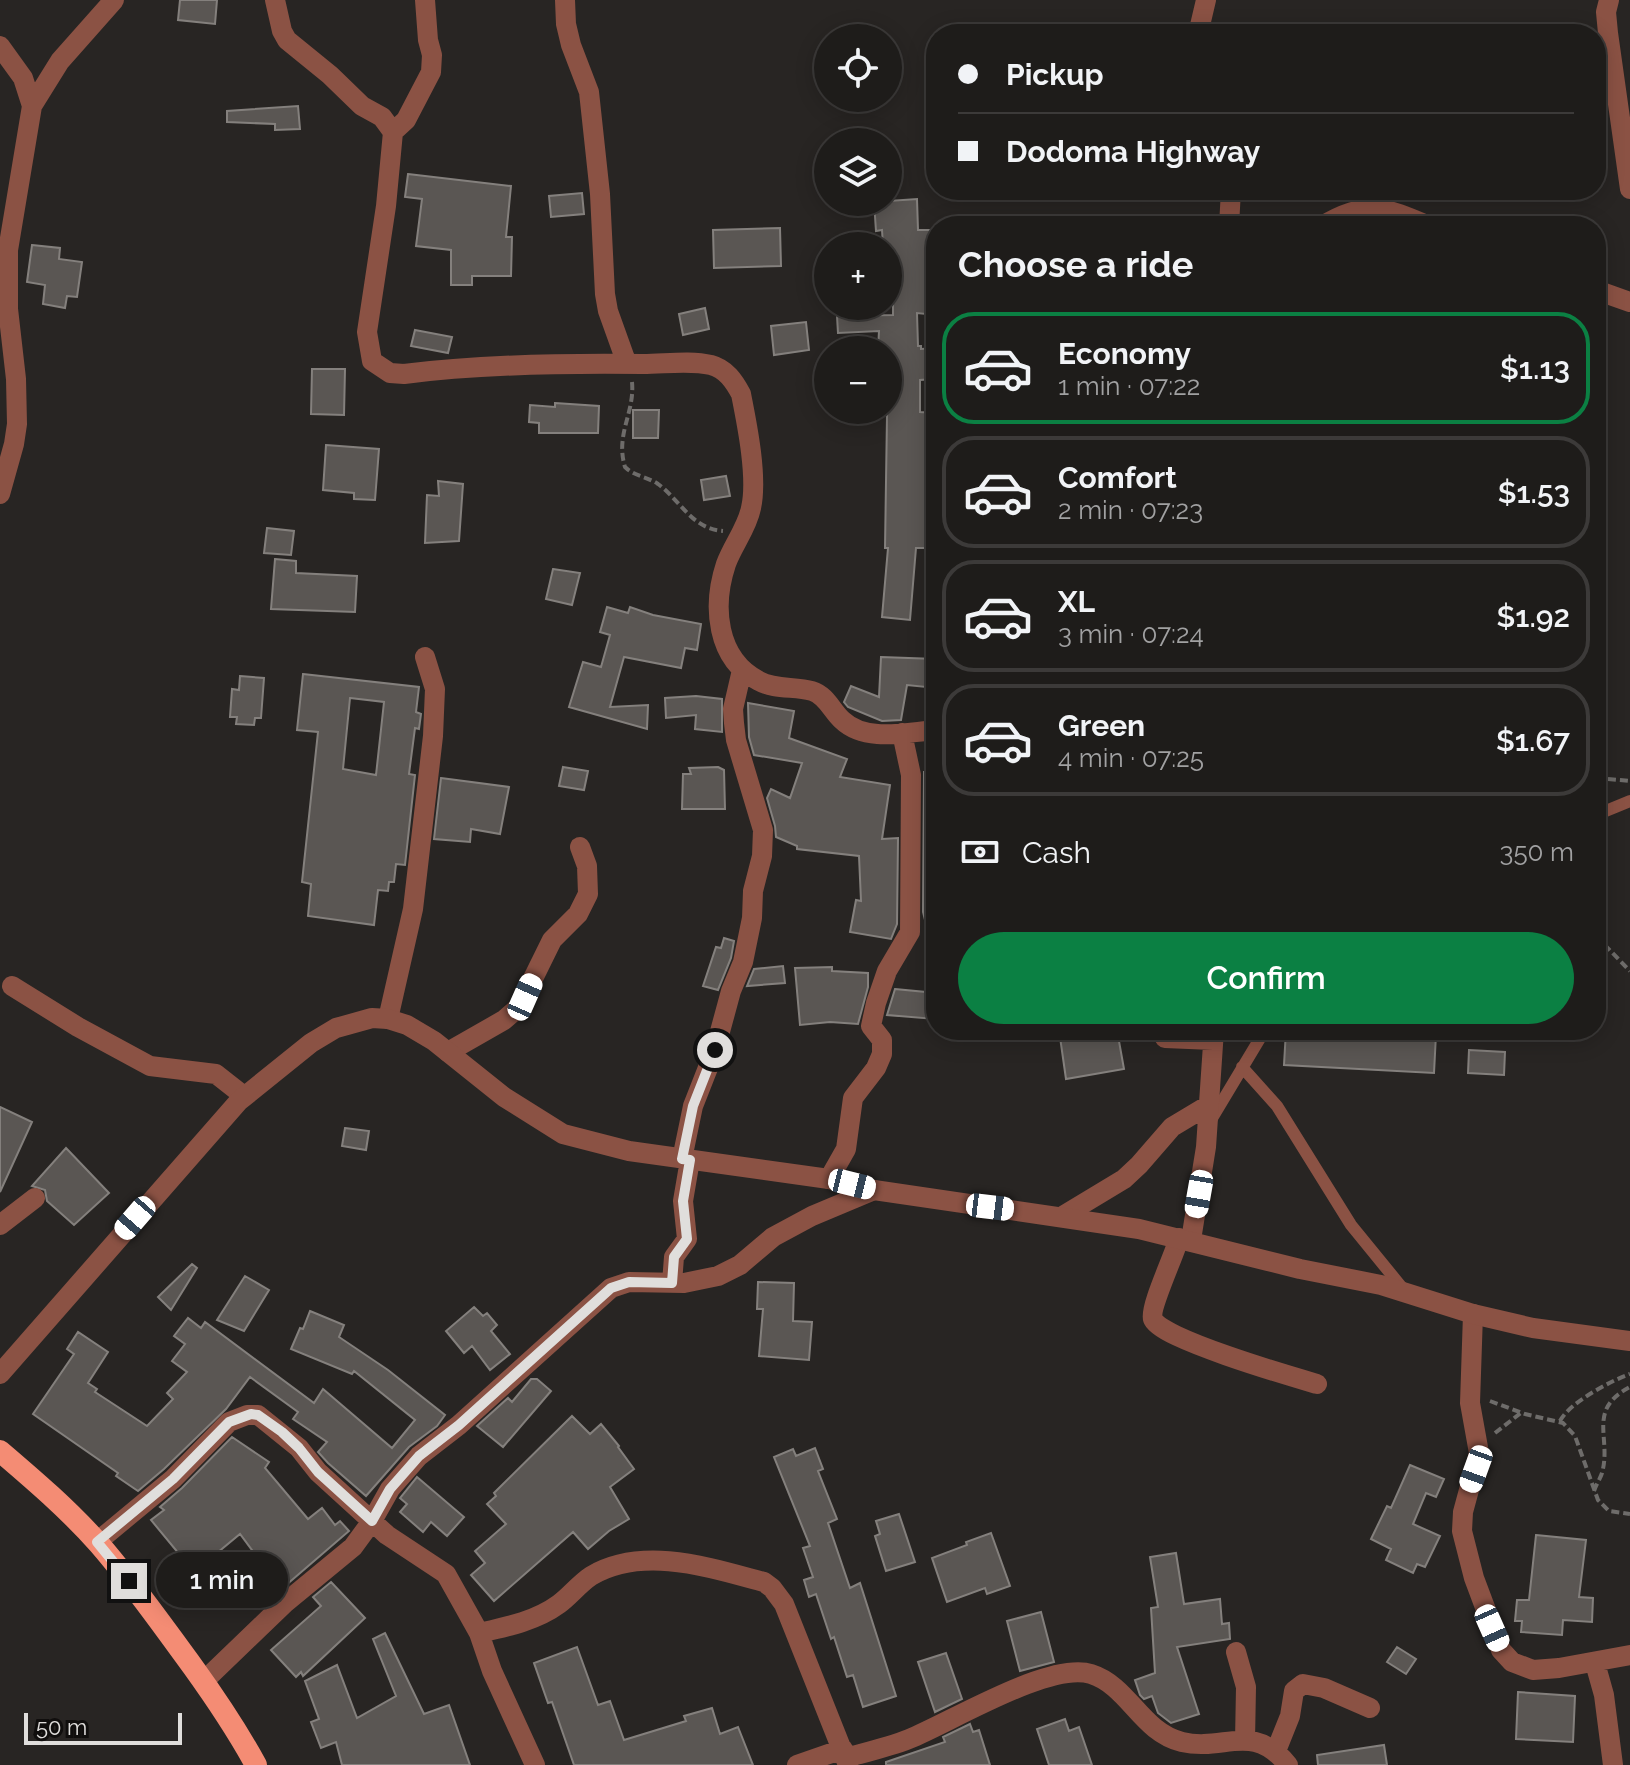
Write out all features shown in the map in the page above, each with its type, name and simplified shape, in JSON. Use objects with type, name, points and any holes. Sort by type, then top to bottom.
[{"type":"highway","points":[[0,1451],[97,1542],[205,1680],[237,1728],[256,1765]]},
{"type":"street","points":[[0,494],[17,424],[16,379],[5,329],[8,250],[32,106],[60,61],[114,0]]},
{"type":"street","points":[[275,0],[287,40],[362,106],[385,119],[393,132],[386,206],[367,332],[369,354],[379,367],[390,373],[404,374],[499,366],[709,364],[720,368],[735,383],[743,407],[753,476],[751,509],[722,579],[720,613],[726,650],[742,670],[761,682],[819,694],[843,721],[860,731],[926,731]]},
{"type":"street","points":[[393,132],[406,120],[431,72],[432,55],[425,0]]},
{"type":"street","points":[[565,0],[571,45],[589,92],[600,194],[605,294],[608,311],[629,364]]},
{"type":"street","points":[[1200,24],[1206,0]]},
{"type":"street","points":[[1609,0],[1606,12],[1608,33],[1630,189]]},
{"type":"street","points":[[0,46],[23,78],[32,106]]},
{"type":"street","points":[[1341,216],[1353,210],[1377,207],[1402,216]]},
{"type":"street","points":[[1606,294],[1630,302]]},
{"type":"street","points":[[388,1019],[413,909],[433,736],[435,689],[425,657]]},
{"type":"street","points":[[672,1283],[674,1257],[687,1239],[683,1201],[693,1106],[715,1050],[731,991],[743,962],[752,918],[753,891],[762,856],[763,830],[736,740],[734,723],[733,709],[742,670]]},
{"type":"street","points":[[829,1179],[846,1149],[853,1098],[876,1068],[882,1054],[882,1040],[871,1026],[873,1015],[887,971],[910,932],[911,775],[902,733]]},
{"type":"street","points":[[448,1052],[504,1020],[525,997],[552,940],[578,914],[588,894],[587,866],[580,847]]},
{"type":"street","points":[[12,986],[150,1066],[216,1074],[244,1096]]},
{"type":"street","points":[[0,1374],[217,1123],[244,1096],[282,1064],[336,1028],[372,1018],[407,1025],[448,1052],[504,1097],[563,1134],[629,1151],[829,1179],[874,1190],[1061,1217],[1185,1239],[1300,1269],[1381,1285],[1473,1314],[1533,1328],[1630,1341]]},
{"type":"street","points":[[1213,1040],[1207,1116],[1185,1239],[1172,1261],[1152,1314],[1156,1325],[1166,1332],[1234,1358],[1317,1384]]},
{"type":"street","points":[[1061,1217],[1124,1179],[1172,1127],[1207,1116]]},
{"type":"street","points":[[205,1680],[285,1603],[353,1547],[390,1489],[419,1456],[459,1425],[611,1288],[629,1282],[704,1280],[729,1271],[784,1231],[874,1190]]},
{"type":"street","points":[[0,1225],[35,1198]]},
{"type":"street","points":[[1473,1314],[1470,1392],[1479,1443],[1476,1469],[1463,1512],[1462,1531],[1474,1578],[1501,1650],[1512,1662],[1533,1670],[1595,1663],[1630,1655]]},
{"type":"street","points":[[97,1542],[173,1479],[229,1422],[251,1414],[258,1415],[282,1432],[318,1472],[387,1535],[446,1574],[479,1633],[492,1671],[535,1765]]},
{"type":"street","points":[[479,1633],[510,1626],[547,1612],[590,1577],[628,1565],[673,1561],[697,1564],[764,1582],[784,1604],[845,1757]]},
{"type":"street","points":[[1236,1652],[1246,1687],[1245,1741]]},
{"type":"street","points":[[1595,1663],[1608,1717],[1613,1765]]},
{"type":"street","points":[[797,1765],[845,1757],[908,1739],[1044,1678],[1081,1672],[1105,1680],[1151,1727],[1176,1740],[1194,1744],[1260,1743],[1282,1758],[1294,1691],[1303,1684],[1324,1688],[1370,1708]]},
{"type":"lane","points":[[1606,811],[1630,801]]},
{"type":"lane","points":[[1207,1116],[1259,1040]]},
{"type":"lane","points":[[1242,1067],[1277,1106],[1351,1225],[1406,1293]]},
{"type":"path","points":[[629,364],[633,392],[622,439],[625,467],[666,490],[708,530],[743,531]]},
{"type":"path","points":[[1606,779],[1630,781]]},
{"type":"path","points":[[1606,946],[1630,971]]},
{"type":"path","points":[[1560,1421],[1576,1403],[1630,1374]]},
{"type":"path","points":[[1593,1491],[1602,1473],[1604,1411],[1615,1397],[1630,1387]]},
{"type":"path","points":[[1470,1392],[1522,1412],[1560,1421],[1575,1436],[1593,1491],[1603,1507],[1630,1514]]},
{"type":"path","points":[[1479,1443],[1522,1412]]},
{"type":"building","points":[[180,0],[217,0],[215,24],[178,20]]},
{"type":"building","points":[[298,106],[300,129],[275,130],[275,124],[227,122],[227,111]]},
{"type":"building","points":[[408,174],[511,186],[506,237],[512,237],[511,276],[472,276],[472,285],[451,285],[451,250],[416,246],[422,199],[405,197]]},
{"type":"building","points":[[582,193],[584,214],[551,217],[549,196]]},
{"type":"building","points":[[917,199],[918,230],[926,230],[926,314],[917,313],[918,346],[926,349],[926,380],[920,380],[920,412],[926,412],[926,548],[916,548],[910,620],[882,617],[888,548],[885,548],[887,424],[902,424],[902,336],[879,336],[879,331],[838,333],[837,320],[902,320],[902,232],[876,231],[875,216],[902,216],[902,200]]},
{"type":"building","points":[[780,228],[781,266],[714,268],[713,230]]},
{"type":"building","points":[[32,245],[60,248],[59,259],[82,262],[77,297],[67,296],[65,308],[43,304],[45,285],[27,282]]},
{"type":"building","points":[[705,308],[709,329],[683,335],[679,314]]},
{"type":"building","points":[[806,322],[809,350],[774,355],[771,326]]},
{"type":"building","points":[[415,330],[452,337],[448,353],[411,346]]},
{"type":"building","points":[[312,369],[345,369],[344,415],[311,414]]},
{"type":"building","points":[[555,403],[599,406],[598,433],[539,433],[539,423],[529,422],[530,405],[555,407]]},
{"type":"building","points":[[633,410],[659,410],[658,438],[633,438]]},
{"type":"building","points":[[326,445],[379,449],[375,500],[354,499],[354,493],[323,490]]},
{"type":"building","points":[[726,476],[730,496],[704,500],[701,480]]},
{"type":"building","points":[[438,481],[463,484],[459,541],[425,543],[427,495],[439,496]]},
{"type":"building","points":[[267,528],[294,531],[291,555],[264,553]]},
{"type":"building","points":[[275,559],[296,561],[296,573],[357,576],[355,612],[271,609]]},
{"type":"building","points":[[553,569],[580,573],[572,605],[546,599]]},
{"type":"building","points":[[607,607],[628,613],[630,607],[653,615],[701,624],[697,650],[685,648],[681,668],[624,657],[610,707],[648,705],[647,729],[569,707],[583,662],[601,667],[610,635],[600,632]]},
{"type":"building","points":[[881,657],[926,659],[926,687],[907,685],[901,720],[882,721],[848,707],[844,702],[851,686],[879,697]]},
{"type":"building","points":[[303,674],[419,687],[416,712],[421,714],[419,729],[415,728],[409,774],[415,775],[405,865],[396,864],[394,882],[389,882],[388,891],[378,890],[374,925],[308,916],[311,884],[302,882],[318,732],[297,730]],"holes":[[[350,698],[384,702],[376,775],[343,769]]]},
{"type":"building","points":[[240,676],[264,678],[261,718],[255,718],[254,725],[236,724],[237,717],[230,717],[232,689],[239,690]]},
{"type":"building","points":[[696,696],[722,699],[722,732],[695,729],[696,715],[666,718],[665,698]]},
{"type":"building","points":[[748,703],[794,711],[789,738],[847,759],[840,777],[890,785],[882,839],[898,838],[897,924],[891,939],[850,932],[856,900],[861,901],[859,856],[797,849],[797,846],[776,837],[767,798],[771,789],[790,798],[802,763],[754,755],[749,737]]},
{"type":"building","points":[[563,767],[588,771],[584,790],[559,786]]},
{"type":"building","points":[[718,767],[724,770],[725,809],[682,809],[683,774],[691,774],[689,768]]},
{"type":"building","points":[[924,772],[926,772],[926,924],[923,912]]},
{"type":"building","points":[[441,778],[509,787],[500,834],[471,829],[470,842],[434,839]]},
{"type":"building","points":[[724,938],[734,941],[731,958],[718,990],[703,986],[716,947],[721,948]]},
{"type":"building","points":[[783,966],[785,983],[747,986],[754,969]]},
{"type":"building","points":[[832,967],[832,971],[868,973],[868,987],[858,1024],[830,1022],[800,1025],[795,968]]},
{"type":"building","points":[[895,989],[926,992],[926,1018],[887,1015]]},
{"type":"building","points":[[1060,1040],[1119,1040],[1124,1069],[1066,1079]]},
{"type":"building","points":[[1285,1040],[1436,1040],[1434,1073],[1284,1065]]},
{"type":"building","points":[[1469,1050],[1505,1052],[1504,1075],[1468,1073]]},
{"type":"building","points":[[0,1107],[32,1122],[0,1192]]},
{"type":"building","points":[[345,1128],[369,1131],[366,1150],[342,1146]]},
{"type":"building","points":[[66,1148],[109,1193],[74,1225],[47,1201],[45,1190],[32,1186]]},
{"type":"building","points":[[192,1264],[197,1268],[171,1310],[158,1297]]},
{"type":"building","points":[[245,1276],[269,1290],[244,1331],[217,1320]]},
{"type":"building","points":[[758,1282],[794,1283],[793,1321],[812,1322],[809,1360],[759,1356],[763,1309],[757,1309]]},
{"type":"building","points":[[474,1307],[483,1316],[487,1313],[497,1325],[491,1331],[510,1354],[490,1370],[472,1346],[464,1353],[446,1331]]},
{"type":"building","points":[[310,1311],[344,1325],[339,1337],[388,1370],[445,1415],[437,1426],[409,1447],[366,1496],[318,1452],[327,1442],[293,1419],[298,1412],[250,1377],[226,1409],[138,1491],[116,1476],[118,1473],[33,1414],[74,1354],[67,1349],[78,1332],[108,1352],[88,1383],[97,1389],[95,1392],[147,1426],[173,1399],[167,1393],[187,1372],[172,1361],[185,1344],[174,1336],[188,1318],[201,1328],[205,1322],[314,1403],[323,1389],[392,1448],[415,1420],[354,1371],[352,1374],[291,1349]]},
{"type":"building","points":[[531,1379],[537,1379],[551,1391],[503,1447],[477,1426],[508,1398],[512,1402]]},
{"type":"building","points":[[572,1416],[590,1434],[601,1424],[634,1469],[610,1487],[629,1519],[588,1549],[573,1532],[494,1601],[471,1575],[485,1563],[475,1551],[506,1524],[487,1504],[496,1496],[494,1493]]},
{"type":"building","points":[[232,1437],[269,1462],[265,1468],[308,1519],[322,1508],[335,1525],[340,1521],[349,1531],[278,1592],[266,1575],[269,1573],[240,1534],[194,1572],[151,1520],[164,1510],[160,1507]]},
{"type":"building","points":[[815,1448],[823,1469],[818,1471],[837,1519],[828,1523],[850,1588],[860,1583],[896,1696],[863,1707],[853,1675],[847,1677],[834,1637],[831,1639],[816,1594],[809,1597],[804,1580],[813,1577],[803,1548],[810,1546],[774,1457],[793,1449],[796,1456]]},
{"type":"building","points":[[1410,1465],[1444,1479],[1436,1497],[1426,1493],[1413,1524],[1440,1536],[1425,1567],[1417,1564],[1413,1573],[1386,1560],[1391,1549],[1371,1539],[1387,1506],[1391,1508]]},
{"type":"building","points":[[417,1477],[464,1517],[447,1536],[431,1522],[423,1532],[400,1512],[407,1504],[400,1498]]},
{"type":"building","points":[[899,1514],[915,1562],[886,1571],[875,1536],[880,1534],[876,1521]]},
{"type":"building","points":[[991,1533],[1010,1586],[987,1594],[985,1588],[947,1602],[932,1558]]},
{"type":"building","points":[[1536,1535],[1586,1540],[1579,1597],[1593,1598],[1592,1622],[1563,1620],[1562,1635],[1521,1632],[1522,1621],[1515,1621],[1517,1600],[1529,1600]]},
{"type":"building","points":[[1176,1553],[1184,1604],[1220,1599],[1222,1624],[1229,1623],[1230,1639],[1177,1647],[1199,1714],[1171,1723],[1158,1713],[1152,1696],[1144,1699],[1140,1695],[1135,1680],[1155,1673],[1151,1608],[1158,1607],[1150,1557]]},
{"type":"building","points":[[331,1582],[365,1618],[303,1676],[301,1672],[296,1677],[271,1650],[321,1606],[313,1597]]},
{"type":"building","points":[[1041,1612],[1054,1662],[1020,1671],[1007,1621]]},
{"type":"building","points":[[385,1633],[424,1714],[449,1705],[470,1765],[342,1765],[336,1742],[321,1748],[311,1722],[319,1719],[305,1681],[337,1665],[357,1718],[396,1696],[373,1639]]},
{"type":"building","points":[[577,1647],[598,1705],[610,1701],[624,1740],[686,1721],[684,1716],[712,1708],[720,1734],[738,1727],[753,1765],[574,1765],[552,1702],[548,1703],[534,1663]]},
{"type":"building","points":[[1397,1647],[1416,1659],[1406,1674],[1387,1662]]},
{"type":"building","points":[[946,1653],[962,1699],[935,1712],[918,1662]]},
{"type":"building","points":[[1518,1692],[1575,1696],[1573,1742],[1516,1739]]},
{"type":"building","points":[[1065,1719],[1069,1731],[1079,1727],[1092,1765],[1049,1765],[1037,1729]]},
{"type":"building","points":[[970,1724],[973,1732],[979,1730],[990,1765],[886,1765],[886,1762],[945,1742],[943,1737]]},
{"type":"building","points":[[1384,1745],[1387,1765],[1318,1765],[1317,1755]]},
{"type":"route","points":[[129,1581],[97,1542],[173,1479],[229,1422],[247,1415],[258,1415],[282,1432],[318,1472],[372,1521],[390,1489],[419,1456],[459,1425],[611,1288],[629,1282],[672,1283],[674,1257],[687,1239],[683,1201],[690,1160],[682,1159],[693,1106],[715,1050]]}]
